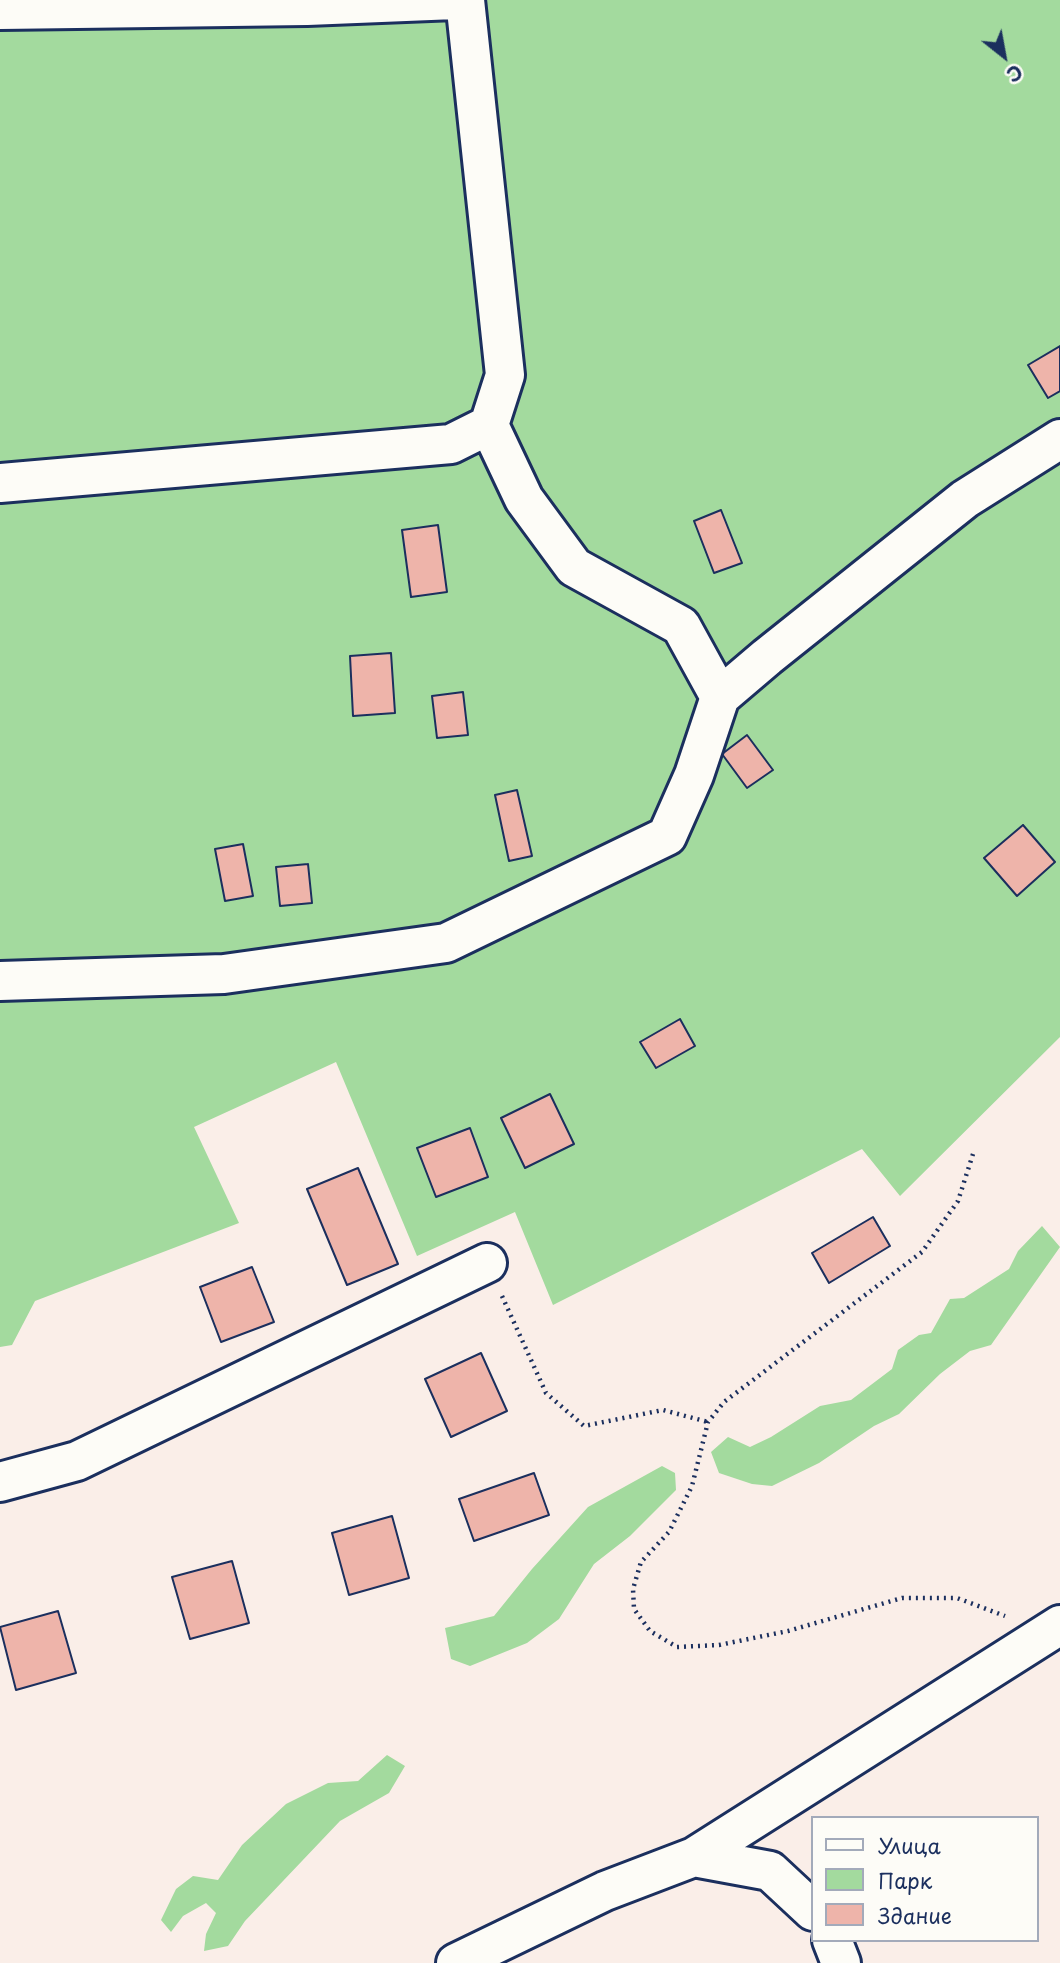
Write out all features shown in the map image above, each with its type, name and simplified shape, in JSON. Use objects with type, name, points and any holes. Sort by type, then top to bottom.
[{"type":"street","points":[[0,10],[293,6],[455,0]]},
{"type":"street","points":[[465,0],[505,375],[489,425],[524,499],[574,568],[681,626],[720,698]]},
{"type":"street","points":[[0,483],[451,444],[489,425]]},
{"type":"street","points":[[0,981],[224,974],[446,943],[667,836],[694,775],[720,698],[767,657],[965,499],[1060,439]]},
{"type":"street","points":[[0,1482],[77,1461],[487,1264]]},
{"type":"street","points":[[456,1963],[605,1891],[694,1857],[1054,1628]]},
{"type":"street","points":[[694,1857],[770,1871],[811,1909]]},
{"type":"street","points":[[833,1942],[841,1963]]},
{"type":"path","points":[[973,1154],[958,1201],[922,1252],[724,1402],[708,1422],[692,1486],[669,1532],[641,1562],[633,1589],[634,1609],[650,1631],[677,1647],[719,1645],[788,1631],[902,1598],[930,1596],[957,1598],[1054,1628]]},
{"type":"path","points":[[487,1264],[546,1393],[584,1426],[663,1410],[708,1422]]},
{"type":"green space","points":[[0,0],[1060,0],[1060,1037],[900,1196],[862,1149],[553,1305],[515,1212],[417,1256],[336,1062],[194,1127],[239,1223],[35,1301],[12,1345],[0,1347]]},
{"type":"green space","points":[[1042,1226],[1060,1247],[991,1345],[970,1351],[940,1374],[899,1414],[874,1426],[819,1463],[772,1486],[752,1484],[719,1473],[711,1452],[728,1437],[750,1447],[820,1406],[851,1400],[892,1369],[898,1350],[919,1335],[931,1333],[950,1299],[964,1298],[1009,1269],[1018,1251]]},
{"type":"green space","points":[[662,1466],[675,1473],[676,1490],[630,1536],[594,1564],[559,1619],[527,1643],[470,1666],[451,1659],[445,1628],[494,1616],[588,1507]]},
{"type":"green space","points":[[387,1755],[405,1766],[389,1793],[340,1821],[245,1921],[228,1946],[204,1951],[206,1934],[216,1913],[206,1903],[183,1916],[171,1932],[161,1920],[176,1889],[193,1876],[218,1880],[242,1845],[286,1804],[328,1783],[358,1781]]},
{"type":"building","points":[[1060,346],[1060,391],[1048,398],[1028,365]]},
{"type":"building","points":[[721,510],[742,563],[714,573],[694,521]]},
{"type":"building","points":[[438,525],[447,592],[411,597],[402,530]]},
{"type":"building","points":[[391,653],[395,713],[353,716],[350,656]]},
{"type":"building","points":[[463,692],[468,735],[437,738],[432,696]]},
{"type":"building","points":[[747,735],[773,770],[747,788],[722,754]]},
{"type":"building","points":[[517,790],[532,856],[509,861],[495,795]]},
{"type":"building","points":[[1023,825],[1055,862],[1017,896],[984,858]]},
{"type":"building","points":[[243,844],[253,896],[225,901],[215,849]]},
{"type":"building","points":[[308,864],[312,903],[280,906],[276,867]]},
{"type":"building","points":[[680,1019],[695,1046],[656,1068],[640,1042]]},
{"type":"building","points":[[550,1094],[574,1144],[525,1168],[501,1118]]},
{"type":"building","points":[[470,1128],[488,1177],[436,1197],[417,1148]]},
{"type":"building","points":[[358,1168],[398,1264],[347,1285],[307,1189]]},
{"type":"building","points":[[873,1217],[890,1246],[829,1283],[812,1253]]},
{"type":"building","points":[[252,1267],[274,1322],[221,1342],[200,1287]]},
{"type":"building","points":[[481,1353],[507,1411],[451,1437],[425,1379]]},
{"type":"building","points":[[534,1473],[549,1515],[474,1541],[459,1499]]},
{"type":"building","points":[[392,1516],[409,1578],[349,1595],[332,1533]]},
{"type":"building","points":[[232,1561],[249,1623],[190,1639],[172,1577]]},
{"type":"building","points":[[58,1611],[76,1673],[16,1690],[0,1627]]}]
